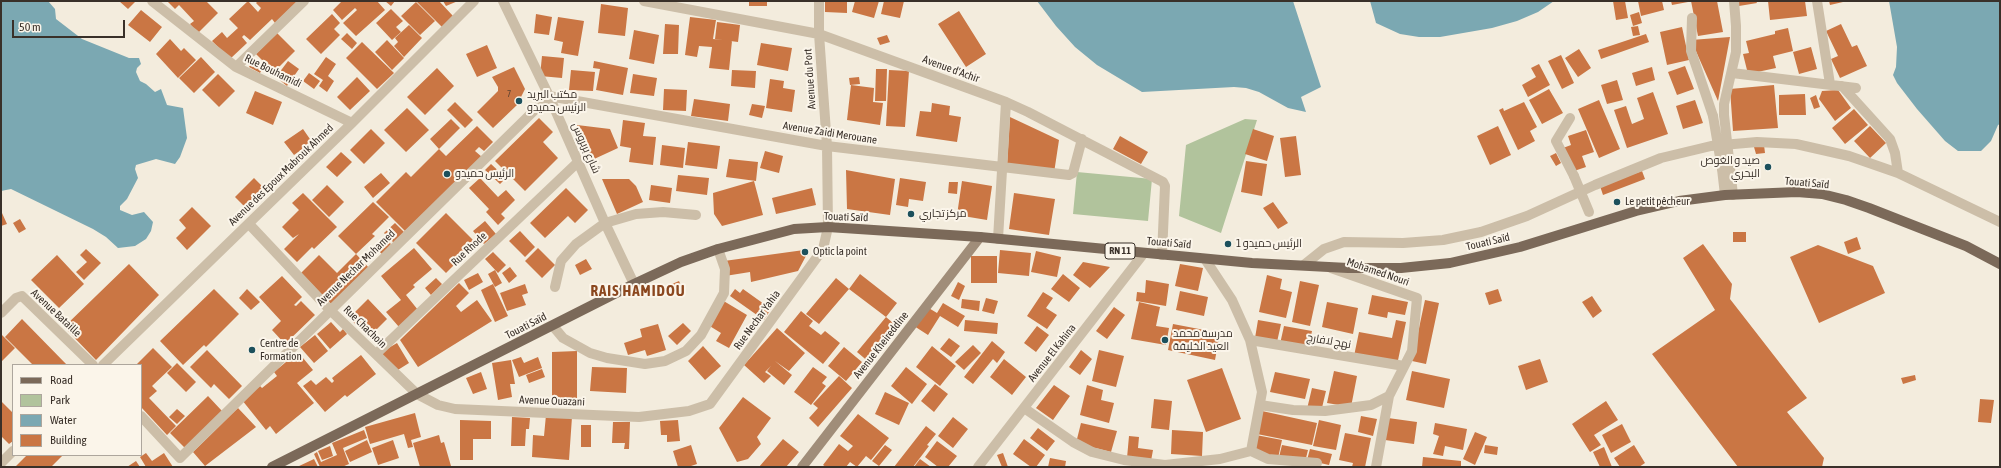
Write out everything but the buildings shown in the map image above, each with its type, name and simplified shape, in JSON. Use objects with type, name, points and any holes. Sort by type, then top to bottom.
[{"type":"main road","name":"Touati Saïd","points":[[272,467],[634,284],[681,262],[718,249],[794,229],[828,228],[980,237],[1205,259],[1348,268],[1401,268],[1450,263],[1520,247],[1657,206],[1729,195],[1797,192],[1822,194],[1846,200],[1966,246],[2000,264]]},
{"type":"street","name":"Rue Bouhamidi","points":[[152,1],[236,67],[352,123]]},
{"type":"street","points":[[236,67],[304,1]]},
{"type":"street","name":"Avenue des Epoux Mabrouk Ahmed","points":[[105,364],[352,123],[474,1]]},
{"type":"street","name":"شارع بربروس","points":[[503,1],[550,96],[605,223],[634,284]]},
{"type":"street","name":"Avenue d'Achir","points":[[644,1],[818,34],[1006,102],[1082,139],[1163,182],[1165,186],[1162,255]]},
{"type":"street","name":"Avenue du Port","points":[[819,1],[818,34],[827,146],[828,228]]},
{"type":"street","points":[[1718,116],[1725,100],[1736,52],[1734,1]]},
{"type":"street","points":[[1817,1],[1830,84]]},
{"type":"street","points":[[1692,18],[1690,33],[1691,52],[1718,116],[1729,195]]},
{"type":"street","points":[[1732,74],[1856,88]]},
{"type":"street","points":[[1842,86],[1890,139],[1896,158],[1898,173]]},
{"type":"street","name":"Avenue Zaidi Merouane","points":[[550,96],[827,146],[1072,174],[1082,139]]},
{"type":"street","name":"Avenue Nechar Mohamed","points":[[142,417],[180,458],[550,96]]},
{"type":"street","points":[[998,239],[1006,102]]},
{"type":"street","points":[[1570,118],[1556,141],[1574,176],[1590,212],[1593,224]]},
{"type":"street","points":[[1304,265],[1324,249],[1344,242],[1403,243],[1443,240],[1482,232],[1527,216],[1595,185],[1661,158],[1711,146],[1757,142],[1796,144],[1849,156],[1898,173],[2000,222]]},
{"type":"street","name":"Rue Rhode","points":[[376,354],[578,162]]},
{"type":"street","points":[[555,287],[561,261],[576,244],[605,223],[636,214],[663,212],[696,216]]},
{"type":"street","name":"Rue Chachoin","points":[[249,224],[330,310],[417,394]]},
{"type":"street","name":"Rue Nechar Yahia","points":[[689,411],[710,404],[823,249],[828,228]]},
{"type":"street","name":"Avenue Kheireddine","points":[[802,467],[980,237]]},
{"type":"street","points":[[553,326],[563,338],[590,353],[608,358],[645,364],[665,361],[686,351],[701,335],[724,293],[725,269],[718,249]]},
{"type":"street","name":"Avenue El Kahina","points":[[978,467],[1144,253]]},
{"type":"street","points":[[1205,259],[1232,300],[1250,340],[1262,392],[1251,451]]},
{"type":"street","name":"Mohamed Nouri","points":[[1325,266],[1417,298],[1412,351],[1389,396],[1376,467]]},
{"type":"street","name":"Avenue Bataille","points":[[1,313],[16,298],[22,296],[92,364]]},
{"type":"street","name":"نهج لافارج","points":[[1250,340],[1404,366]]},
{"type":"street","name":"Avenue Ouazani","points":[[417,394],[438,405],[455,409],[640,416],[689,411]]},
{"type":"street","points":[[1260,405],[1293,410],[1325,411],[1371,405],[1389,396]]},
{"type":"street","points":[[1024,408],[1073,442],[1086,449],[1124,460],[1165,465],[1220,459],[1251,451],[1268,459],[1317,463]]},
{"type":"street","points":[[1,463],[12,452]]},
{"type":"green space","points":[[1245,119],[1257,120],[1221,233],[1179,216],[1186,145]]},
{"type":"green space","points":[[1077,172],[1152,179],[1148,221],[1073,214]]},
{"type":"water","points":[[1,1],[48,1],[55,9],[56,19],[82,39],[129,58],[139,58],[141,64],[137,68],[136,72],[140,81],[155,92],[161,89],[167,105],[183,108],[187,138],[180,157],[175,164],[156,159],[136,165],[135,169],[138,178],[127,199],[120,206],[120,210],[132,215],[144,212],[153,222],[151,231],[146,239],[135,246],[118,248],[106,237],[93,229],[11,189],[1,191]]},
{"type":"water","points":[[1037,1],[1293,1],[1321,87],[1301,97],[1306,112],[1288,108],[1259,92],[1246,88],[1234,87],[1142,92],[1097,65],[1075,47],[1056,26]]},
{"type":"water","points":[[1370,1],[1554,1],[1538,12],[1517,21],[1492,28],[1440,37],[1419,37],[1400,34],[1376,23]]},
{"type":"water","points":[[1889,1],[2000,1],[2000,124],[1998,125],[1991,141],[1981,151],[1958,151],[1945,141],[1897,83],[1893,75],[1896,67],[1897,47]]},
{"type":"place","name":"مكتب البريد الرئيس حميدو","points":[[519,101]]},
{"type":"place","name":"صيد و الغوص البحري","points":[[1768,167]]},
{"type":"place","name":"الرئيس حميدو","points":[[447,174]]},
{"type":"place","name":"Le petit pêcheur","points":[[1617,202]]},
{"type":"place","name":"مركز تجاري","points":[[911,214]]},
{"type":"place","name":"الرئيس حميدو 1","points":[[1228,244]]},
{"type":"place","name":"Optic la point","points":[[805,252]]},
{"type":"place","name":"مدرسة محمد العيد الخليفة","points":[[1165,340]]},
{"type":"place","name":"Centre de Formation","points":[[252,350]]},
{"type":"district","name":"RAIS HAMIDOU","points":[[638,291]]}]
